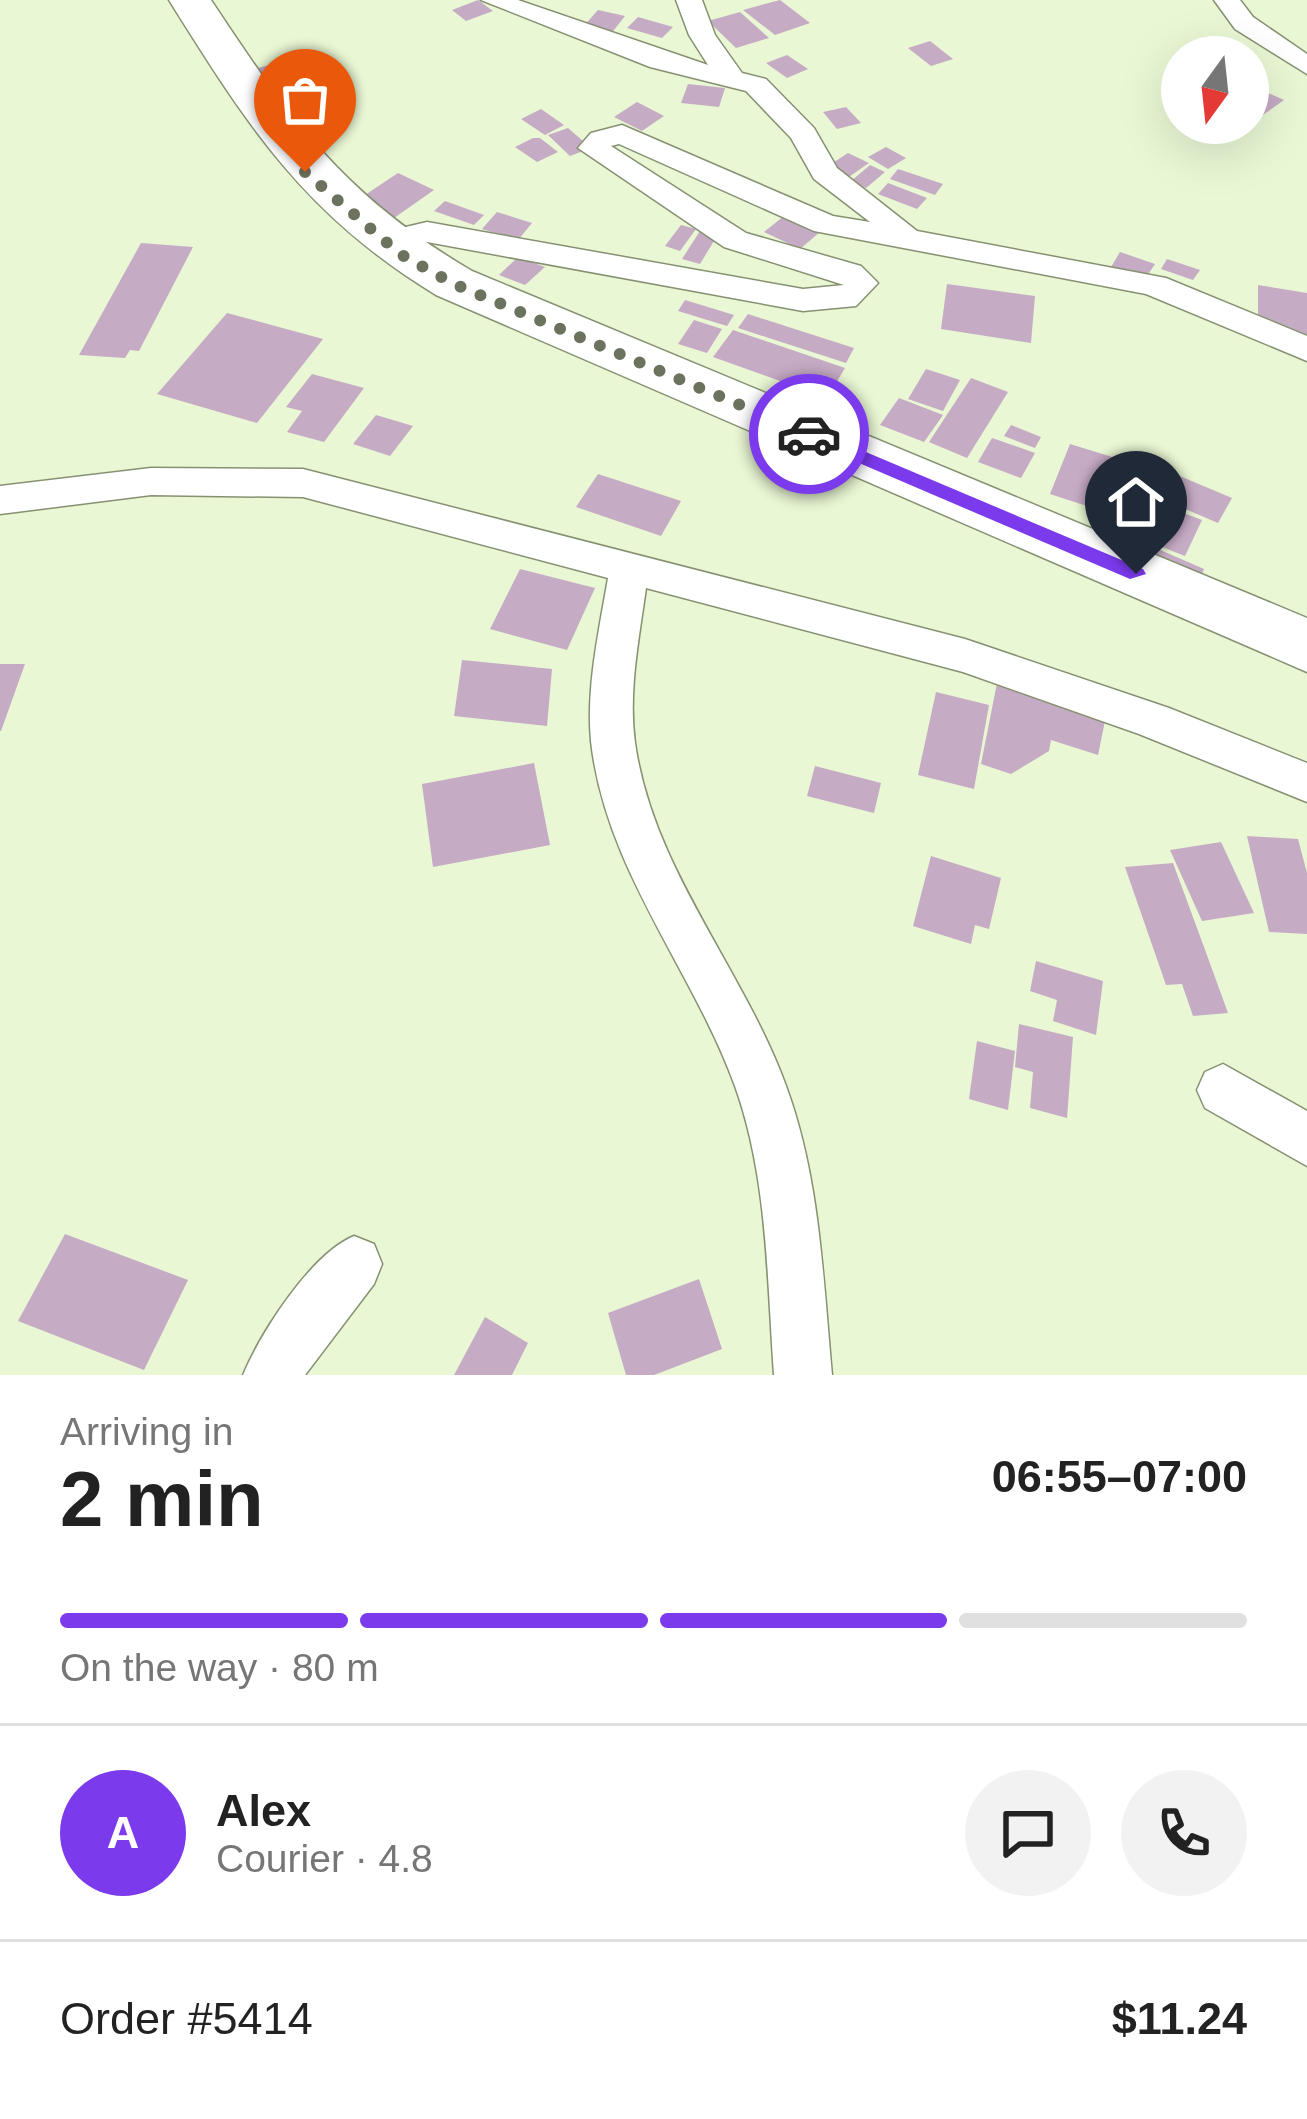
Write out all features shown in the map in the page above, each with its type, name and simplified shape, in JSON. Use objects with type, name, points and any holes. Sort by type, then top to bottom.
[{"type":"main road","points":[[190,0],[288,152],[322,190],[400,254],[454,284],[1307,646]]},
{"type":"street","points":[[494,0],[660,61],[756,85],[804,134],[825,173],[880,220],[914,238]]},
{"type":"street","points":[[689,0],[702,35],[729,75]]},
{"type":"street","points":[[1227,0],[1254,31],[1307,66]]},
{"type":"street","points":[[400,254],[404,237],[446,234],[803,300],[847,300],[857,293],[862,283],[850,273],[735,240],[593,148],[602,139],[622,134],[825,224],[1154,285],[1307,349]]},
{"type":"street","points":[[0,500],[100,482],[196,477],[303,483],[965,656],[1154,721],[1307,783]]},
{"type":"street","points":[[629,568],[612,683],[613,745],[640,845],[735,1019],[776,1137],[803,1375]]},
{"type":"street","points":[[1223,1090],[1307,1140]]},
{"type":"street","points":[[272,1375],[353,1264]]},
{"type":"building","points":[[478,0],[493,11],[466,21],[452,10]]},
{"type":"building","points":[[780,0],[810,23],[775,35],[743,10]]},
{"type":"building","points":[[598,10],[625,16],[610,35],[582,28]]},
{"type":"building","points":[[740,12],[769,38],[736,48],[708,21]]},
{"type":"building","points":[[638,17],[673,27],[662,38],[627,28]]},
{"type":"building","points":[[930,41],[953,59],[931,66],[908,48]]},
{"type":"building","points":[[787,55],[808,69],[787,78],[766,63]]},
{"type":"building","points":[[293,59],[343,129],[307,139],[258,68]]},
{"type":"building","points":[[688,84],[725,88],[719,107],[681,103]]},
{"type":"building","points":[[1269,93],[1284,100],[1269,111]]},
{"type":"building","points":[[637,102],[664,116],[642,131],[614,117]]},
{"type":"building","points":[[846,107],[861,123],[837,129],[823,112]]},
{"type":"building","points":[[541,109],[564,125],[545,135],[521,119]]},
{"type":"building","points":[[568,128],[591,148],[570,156],[548,135]]},
{"type":"building","points":[[533,138],[558,152],[537,162],[515,147]]},
{"type":"building","points":[[886,147],[906,158],[888,169],[868,157]]},
{"type":"building","points":[[848,153],[869,163],[846,179],[825,168]]},
{"type":"building","points":[[870,165],[885,172],[866,188],[851,181]]},
{"type":"building","points":[[898,169],[943,184],[935,195],[890,179]]},
{"type":"building","points":[[398,173],[434,190],[394,218],[359,199]]},
{"type":"building","points":[[888,183],[927,198],[917,209],[878,194]]},
{"type":"building","points":[[445,201],[484,215],[474,225],[434,211]]},
{"type":"building","points":[[497,212],[532,223],[518,240],[482,229]]},
{"type":"building","points":[[784,216],[820,232],[800,249],[764,232]]},
{"type":"building","points":[[681,225],[696,229],[680,251],[665,246]]},
{"type":"building","points":[[700,231],[717,236],[700,264],[682,259]]},
{"type":"building","points":[[141,243],[193,247],[139,351],[130,350],[125,358],[79,355]]},
{"type":"building","points":[[1120,252],[1155,264],[1145,279],[1111,267]]},
{"type":"building","points":[[518,257],[545,267],[525,285],[499,275]]},
{"type":"building","points":[[1167,259],[1200,270],[1193,280],[1161,269]]},
{"type":"building","points":[[947,284],[1035,296],[1031,343],[941,329]]},
{"type":"building","points":[[1258,285],[1307,293],[1307,338],[1258,325]]},
{"type":"building","points":[[685,300],[734,315],[727,326],[678,311]]},
{"type":"building","points":[[227,313],[323,339],[257,423],[157,394]]},
{"type":"building","points":[[748,314],[854,348],[846,363],[738,328]]},
{"type":"building","points":[[694,320],[722,329],[707,353],[678,344]]},
{"type":"building","points":[[733,330],[845,368],[827,398],[713,357]]},
{"type":"building","points":[[926,369],[960,380],[943,411],[908,399]]},
{"type":"building","points":[[312,374],[364,388],[324,442],[287,432],[302,411],[286,407]]},
{"type":"building","points":[[971,378],[1008,392],[967,458],[929,442]]},
{"type":"building","points":[[899,398],[943,415],[924,442],[880,425]]},
{"type":"building","points":[[376,415],[413,426],[390,456],[353,444]]},
{"type":"building","points":[[1011,425],[1041,437],[1035,448],[1004,436]]},
{"type":"building","points":[[992,438],[1035,453],[1021,478],[978,462]]},
{"type":"building","points":[[1070,444],[1122,460],[1102,511],[1050,494]]},
{"type":"building","points":[[1144,461],[1232,498],[1218,523],[1129,485]]},
{"type":"building","points":[[598,474],[681,501],[661,536],[576,507]]},
{"type":"building","points":[[1133,494],[1202,520],[1185,556],[1116,529]]},
{"type":"building","points":[[1121,533],[1204,569],[1201,576],[1117,540]]},
{"type":"building","points":[[520,569],[595,588],[567,650],[490,629]]},
{"type":"building","points":[[462,660],[552,669],[547,726],[454,716]]},
{"type":"building","points":[[0,664],[25,664],[1,731],[0,731]]},
{"type":"building","points":[[997,683],[1106,716],[1098,755],[1051,740],[1049,751],[1011,774],[981,764]]},
{"type":"building","points":[[936,692],[989,705],[974,789],[918,775]]},
{"type":"building","points":[[534,763],[550,845],[433,867],[422,784]]},
{"type":"building","points":[[815,766],[881,783],[874,813],[807,796]]},
{"type":"building","points":[[1247,836],[1298,839],[1307,873],[1307,934],[1269,932]]},
{"type":"building","points":[[1221,842],[1254,913],[1202,921],[1170,850]]},
{"type":"building","points":[[931,856],[1001,878],[989,929],[975,925],[971,944],[913,926]]},
{"type":"building","points":[[1173,863],[1228,1013],[1193,1016],[1182,984],[1166,985],[1125,867]]},
{"type":"building","points":[[1036,961],[1103,981],[1096,1035],[1053,1021],[1057,1000],[1030,991]]},
{"type":"building","points":[[1019,1024],[1073,1037],[1067,1118],[1030,1108],[1033,1072],[1015,1067]]},
{"type":"building","points":[[977,1041],[1015,1051],[1008,1110],[969,1099]]},
{"type":"building","points":[[65,1234],[188,1280],[144,1370],[18,1321]]},
{"type":"building","points":[[699,1279],[722,1349],[654,1375],[626,1375],[608,1313]]},
{"type":"building","points":[[485,1317],[528,1343],[512,1375],[454,1375]]},
{"type":"way so far","points":[[305,172],[400,254],[454,284],[809,434]]},
{"type":"route","points":[[809,434],[1136,574]]}]
